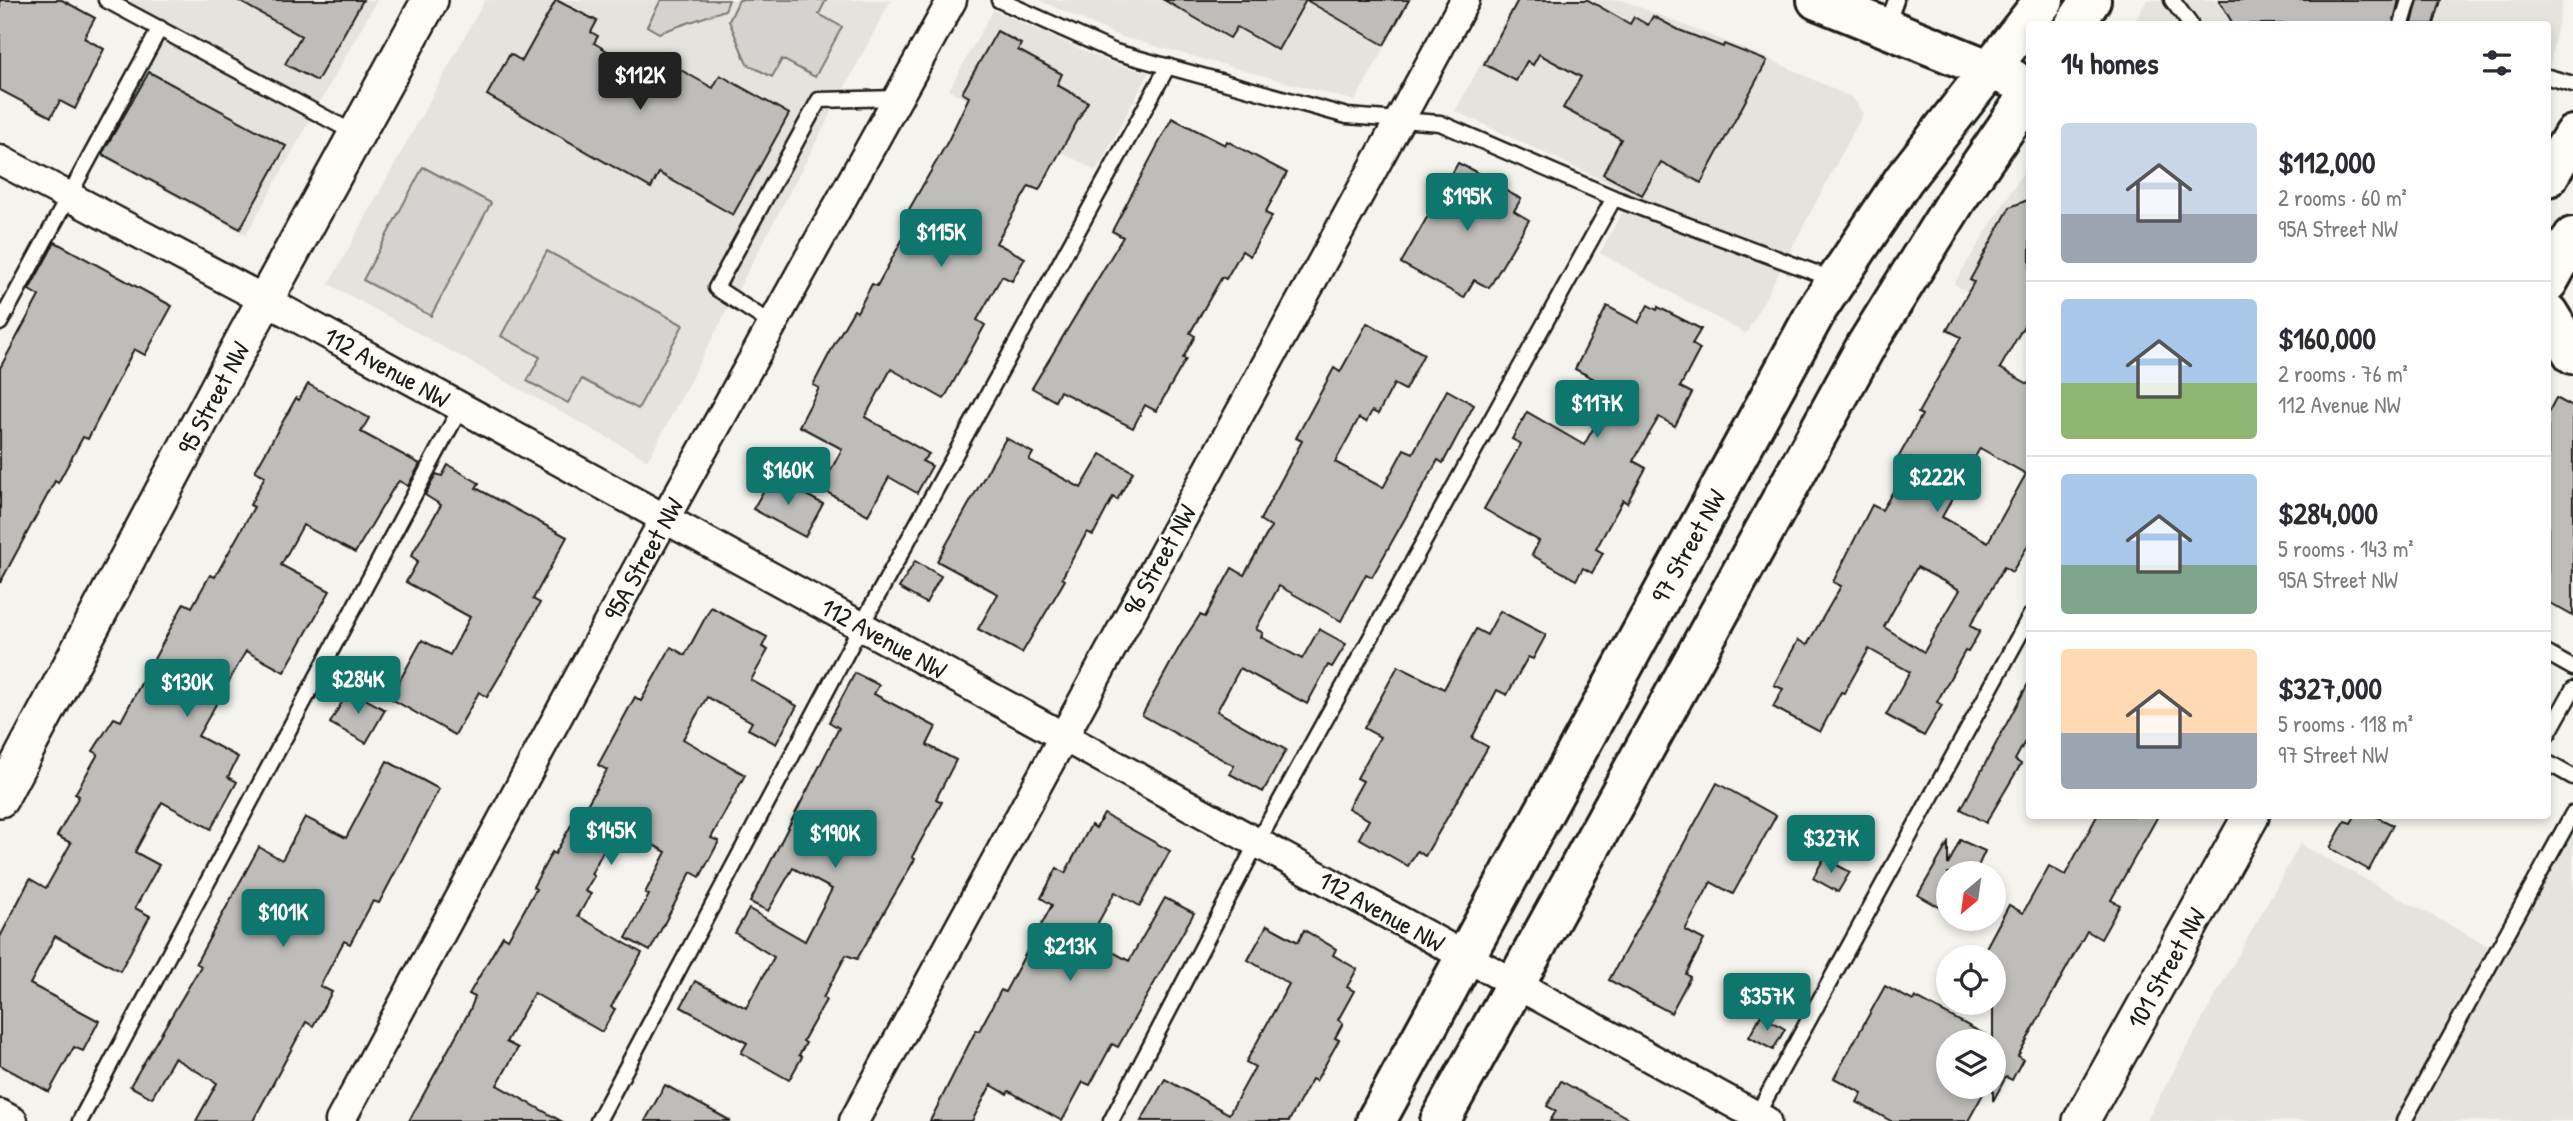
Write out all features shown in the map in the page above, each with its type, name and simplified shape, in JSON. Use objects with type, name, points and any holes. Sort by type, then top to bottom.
[{"type":"main road","points":[[1817,0],[1891,14],[1992,70],[2026,83]]},
{"type":"main road","name":"97 Street NW","points":[[2028,21],[2044,0]]},
{"type":"main road","points":[[2077,21],[2091,0]]},
{"type":"main road","name":"97 Street NW","points":[[1376,1121],[1818,309],[1904,179],[2026,24]]},
{"type":"main road","points":[[1440,1121],[1867,344],[1956,200],[2026,99]]},
{"type":"main road","points":[[2551,172],[2573,135]]},
{"type":"main road","points":[[2551,277],[2573,237]]},
{"type":"main road","points":[[2551,299],[2573,302]]},
{"type":"main road","points":[[2551,318],[2573,354]]},
{"type":"street","name":"95 Street NW","points":[[0,799],[265,300],[430,0]]},
{"type":"street","name":"95A Street NW","points":[[340,1121],[665,519],[952,0]]},
{"type":"street","name":"96 Street NW","points":[[854,1121],[1465,0]]},
{"type":"street","name":"112 Avenue NW","points":[[0,160],[265,300],[1758,1119]]},
{"type":"street","name":"101 Street NW","points":[[2081,1121],[2249,819]]},
{"type":"street","points":[[0,1114],[13,1121]]},
{"type":"lane","points":[[106,0],[357,135]]},
{"type":"lane","points":[[999,0],[1115,52],[1348,116],[1402,118],[1440,123],[1614,198],[1836,281]]},
{"type":"lane","points":[[2172,0],[2187,21]]},
{"type":"lane","points":[[2403,21],[2409,0]]},
{"type":"lane","points":[[0,323],[160,28]]},
{"type":"lane","points":[[598,1121],[861,626],[1168,66]]},
{"type":"lane","points":[[2551,78],[2573,84]]},
{"type":"lane","points":[[772,324],[716,288],[819,100],[897,98]]},
{"type":"lane","points":[[1111,1121],[1257,843],[1614,198]]},
{"type":"lane","points":[[80,1121],[461,407]]},
{"type":"lane","points":[[1758,1119],[2026,623]]},
{"type":"lane","points":[[2551,656],[2573,668]]},
{"type":"lane","points":[[2551,729],[2573,689]]},
{"type":"lane","points":[[2551,765],[2573,777]]},
{"type":"lane","points":[[2404,1121],[2573,813]]},
{"type":"shaded area","points":[[129,0],[377,0],[246,235],[93,151],[159,18]]},
{"type":"shaded area","points":[[485,0],[891,0],[648,460],[329,284]]},
{"type":"shaded area","points":[[661,0],[729,0],[725,10],[659,33],[647,26]]},
{"type":"shaded area","points":[[739,0],[826,0],[819,14],[842,27],[815,77],[782,59],[772,77],[747,64],[729,21]]},
{"type":"shaded area","points":[[1039,0],[1411,0],[1355,101],[1119,36]]},
{"type":"shaded area","points":[[1516,0],[1622,0],[1769,59],[1853,98],[1863,114],[1746,334],[1600,253],[1632,194],[1455,111]]},
{"type":"shaded area","points":[[2147,0],[2563,0],[2551,59],[2551,21],[2135,21]]},
{"type":"shaded area","points":[[993,10],[1109,62],[1149,73],[1096,171],[949,90]]},
{"type":"shaded area","points":[[423,167],[491,203],[431,316],[363,280]]},
{"type":"shaded area","points":[[2022,174],[2026,175],[2026,325],[1954,284]]},
{"type":"shaded area","points":[[547,251],[683,325],[638,409],[582,379],[568,403],[527,381],[540,357],[501,336]]},
{"type":"shaded area","points":[[2573,832],[2573,1121],[2414,1121],[2505,955]]},
{"type":"shaded area","points":[[2300,844],[2492,948],[2396,1121],[2146,1121]]},
{"type":"building","points":[[0,0],[62,0],[95,18],[84,38],[104,49],[75,109],[60,101],[51,117],[0,90]]},
{"type":"building","points":[[237,0],[363,0],[317,81],[285,64],[301,36]]},
{"type":"building","points":[[556,0],[597,21],[591,32],[598,36],[594,43],[638,69],[642,62],[648,65],[654,55],[713,88],[720,75],[789,114],[733,215],[659,173],[651,188],[487,95],[510,54],[522,61]]},
{"type":"building","points":[[1164,0],[1306,0],[1278,50],[1237,27],[1230,38]]},
{"type":"building","points":[[1306,0],[1409,0],[1384,45]]},
{"type":"building","points":[[1518,0],[1588,0],[1630,24],[1634,17],[1648,25],[1653,16],[1679,30],[1767,61],[1701,183],[1661,162],[1642,195],[1603,174],[1621,139],[1563,108],[1581,77],[1539,54],[1533,65],[1527,61],[1516,81],[1484,64]]},
{"type":"building","points":[[2219,0],[2399,0],[2394,21],[2231,21]]},
{"type":"building","points":[[2418,0],[2441,0],[2435,21],[2413,21]]},
{"type":"building","points":[[997,31],[1021,44],[1018,50],[1062,74],[1057,85],[1088,102],[1039,190],[1029,186],[996,243],[1025,258],[1012,281],[1002,276],[977,320],[985,325],[944,399],[891,369],[865,417],[929,454],[922,461],[932,466],[917,493],[889,477],[868,515],[821,489],[842,449],[799,426],[819,388],[813,385],[836,341],[854,310],[857,312],[872,284],[877,286],[911,224],[903,220],[948,141],[969,97],[962,93]]},
{"type":"building","points":[[149,72],[286,146],[240,229],[102,154]]},
{"type":"building","points":[[1172,118],[1225,145],[1227,141],[1287,173],[1265,213],[1272,216],[1250,256],[1242,251],[1226,279],[1222,277],[1190,333],[1195,336],[1183,358],[1186,359],[1156,411],[1145,405],[1133,428],[1060,391],[1055,401],[1032,388],[1123,237],[1112,231]]},
{"type":"building","points":[[1458,163],[1498,183],[1497,186],[1521,199],[1514,211],[1529,220],[1489,288],[1474,280],[1464,298],[1401,263]]},
{"type":"building","points":[[2026,201],[2026,322],[2000,368],[2026,383],[2026,474],[2026,549],[2012,572],[2004,567],[1970,626],[1980,631],[1968,652],[1965,651],[1937,702],[1942,705],[1924,736],[1886,715],[1910,672],[1869,649],[1844,693],[1841,692],[1820,732],[1773,707],[1783,689],[1774,685],[1798,640],[1807,645],[1841,586],[1833,582],[1872,505],[1882,510],[1908,466],[1897,460],[1922,415],[1918,413],[1961,337],[1947,330],[1974,282],[1970,280],[2010,207]],"holes":[[[1980,448],[2026,474],[1988,542],[1942,517]],[[1917,567],[1960,590],[1924,652],[1884,627]]]},
{"type":"building","points":[[55,242],[172,306],[145,355],[134,349],[88,439],[83,437],[58,483],[55,481],[0,583],[0,368],[39,296],[29,290]]},
{"type":"building","points":[[1648,305],[1657,310],[1658,307],[1701,329],[1692,344],[1700,349],[1680,387],[1692,393],[1675,426],[1659,417],[1633,461],[1646,468],[1627,503],[1623,500],[1596,549],[1603,553],[1592,573],[1583,568],[1576,580],[1532,555],[1539,541],[1484,509],[1521,444],[1512,439],[1527,412],[1584,445],[1615,390],[1575,369],[1607,306],[1638,323]]},
{"type":"building","points":[[1367,323],[1424,354],[1405,390],[1394,384],[1378,414],[1372,411],[1366,422],[1359,418],[1335,462],[1383,488],[1404,449],[1413,453],[1447,390],[1474,405],[1443,463],[1438,460],[1372,577],[1366,574],[1341,621],[1279,586],[1256,629],[1263,633],[1261,637],[1302,659],[1319,629],[1346,644],[1332,667],[1328,665],[1307,704],[1240,668],[1217,711],[1286,750],[1263,792],[1230,774],[1234,766],[1142,715],[1181,644],[1200,615],[1205,617],[1232,568],[1244,575],[1271,527],[1260,520],[1302,441],[1296,438],[1334,368],[1340,372]]},
{"type":"building","points":[[308,384],[369,418],[361,432],[420,464],[408,486],[399,481],[394,487],[355,553],[303,525],[281,565],[330,591],[284,672],[246,651],[198,736],[238,757],[228,777],[237,782],[211,829],[162,802],[135,852],[159,865],[135,908],[150,916],[120,971],[55,936],[30,984],[99,1021],[83,1051],[74,1047],[49,1092],[0,1065],[0,937],[30,879],[46,888],[71,843],[57,836],[79,796],[75,794],[98,754],[93,751],[114,718],[121,721],[184,603],[192,607],[210,575],[215,577],[254,507],[250,505],[265,476],[255,471],[296,398],[299,400]]},
{"type":"building","points":[[2556,398],[2573,407],[2573,616],[2551,604],[2551,407]]},
{"type":"building","points":[[1006,438],[1033,453],[1029,460],[1081,488],[1101,454],[1133,472],[1117,500],[1113,497],[1093,535],[1087,532],[1062,578],[1065,580],[1022,653],[978,629],[998,594],[937,561]]},
{"type":"building","points":[[448,465],[479,483],[476,488],[567,537],[533,599],[540,603],[508,662],[487,697],[479,692],[455,735],[390,698],[422,640],[450,655],[470,617],[406,582],[418,561],[411,556],[441,505],[425,495],[436,474],[442,476]]},
{"type":"building","points":[[772,476],[823,504],[805,537],[753,509]]},
{"type":"building","points":[[915,561],[941,576],[926,603],[899,588]]},
{"type":"building","points":[[711,607],[767,637],[762,647],[768,650],[751,680],[797,706],[776,744],[748,729],[752,722],[707,697],[683,739],[745,775],[711,838],[719,841],[700,877],[691,872],[650,951],[626,938],[649,895],[645,893],[666,852],[624,829],[621,833],[615,829],[591,874],[594,876],[585,891],[591,894],[578,916],[642,953],[611,1007],[615,1009],[602,1032],[534,993],[506,1042],[518,1048],[497,1085],[561,1121],[409,1121],[470,1010],[475,997],[469,994],[503,936],[508,939],[536,889],[533,887],[552,852],[555,854],[574,820],[577,822],[607,770],[598,765],[635,697],[641,701],[671,647],[685,655]]},
{"type":"building","points":[[1500,611],[1546,635],[1533,659],[1528,657],[1507,695],[1497,690],[1472,738],[1488,747],[1425,856],[1417,851],[1408,866],[1359,838],[1369,820],[1348,808],[1363,781],[1357,778],[1380,737],[1364,728],[1398,666],[1444,689],[1476,629],[1487,635]]},
{"type":"building","points":[[855,673],[879,685],[874,694],[936,727],[927,745],[956,760],[936,799],[942,802],[912,857],[915,859],[857,959],[846,955],[823,998],[826,1000],[803,1041],[806,1043],[799,1055],[802,1057],[789,1080],[741,1053],[747,1043],[681,1007],[695,981],[746,1008],[774,957],[735,933],[749,909],[805,941],[832,889],[793,868],[768,911],[750,902],[839,728],[829,722]]},
{"type":"building","points":[[2026,687],[2026,739],[2015,760],[2021,764],[1986,823],[1961,809]]},
{"type":"building","points":[[349,690],[385,710],[366,743],[330,723]]},
{"type":"building","points":[[387,761],[439,789],[379,903],[373,901],[350,944],[344,941],[320,986],[332,992],[313,1026],[306,1022],[253,1121],[196,1121],[217,1083],[174,1058],[152,1098],[130,1086],[201,966],[196,963],[259,847],[282,860],[305,817],[346,838]]},
{"type":"building","points":[[1717,783],[1776,816],[1733,894],[1711,882],[1685,930],[1704,940],[1686,974],[1690,977],[1671,1013],[1609,980]]},
{"type":"building","points":[[1104,814],[1170,851],[1140,906],[1115,892],[1089,939],[1129,961],[1165,898],[1194,913],[1118,1047],[1112,1044],[1090,1085],[1083,1082],[1062,1121],[1009,1091],[1007,1094],[991,1085],[972,1121],[930,1121],[976,1030],[979,1031],[1001,990],[1005,992],[1052,905],[1041,898],[1057,868],[1065,873],[1091,825],[1096,828]]},
{"type":"building","points":[[2095,819],[2156,819],[2111,900],[2120,905],[2101,939],[2087,931],[2018,1056],[2023,1059],[2012,1080],[2006,1077],[2006,1029],[1993,1029],[1993,1015],[2006,1015],[2006,945],[1987,945],[1995,931],[2006,931],[2006,911],[2009,905],[2023,913],[2049,866],[2065,875]]},
{"type":"building","points":[[2353,819],[2381,819],[2393,825],[2369,870],[2330,848],[2345,821],[2351,823]]},
{"type":"building","points":[[1960,840],[1985,851],[1980,861],[1950,861]]},
{"type":"building","points":[[1948,843],[1948,861],[1938,861]]},
{"type":"building","points":[[1824,858],[1850,872],[1838,892],[1813,878]]},
{"type":"building","points":[[1936,864],[1936,905],[1918,895]]},
{"type":"building","points":[[1267,925],[1298,942],[1304,930],[1336,949],[1333,955],[1357,969],[1347,987],[1354,991],[1338,1020],[1343,1023],[1335,1038],[1339,1040],[1316,1081],[1312,1079],[1289,1121],[1141,1121],[1165,1079],[1229,1114],[1255,1067],[1246,1062],[1289,984],[1248,960]]},
{"type":"building","points":[[1885,986],[1913,1001],[1915,997],[1936,1008],[1936,1015],[1948,1015],[1974,1029],[1936,1029],[1936,1099],[1980,1099],[1968,1121],[1891,1121],[1857,1102],[1862,1093],[1834,1078]]},
{"type":"building","points":[[1761,1015],[1785,1029],[1773,1050],[1749,1037]]},
{"type":"building","points":[[1561,1081],[1633,1121],[1550,1121],[1556,1111],[1547,1106]]},
{"type":"building","points":[[665,1085],[731,1121],[645,1121]]}]
